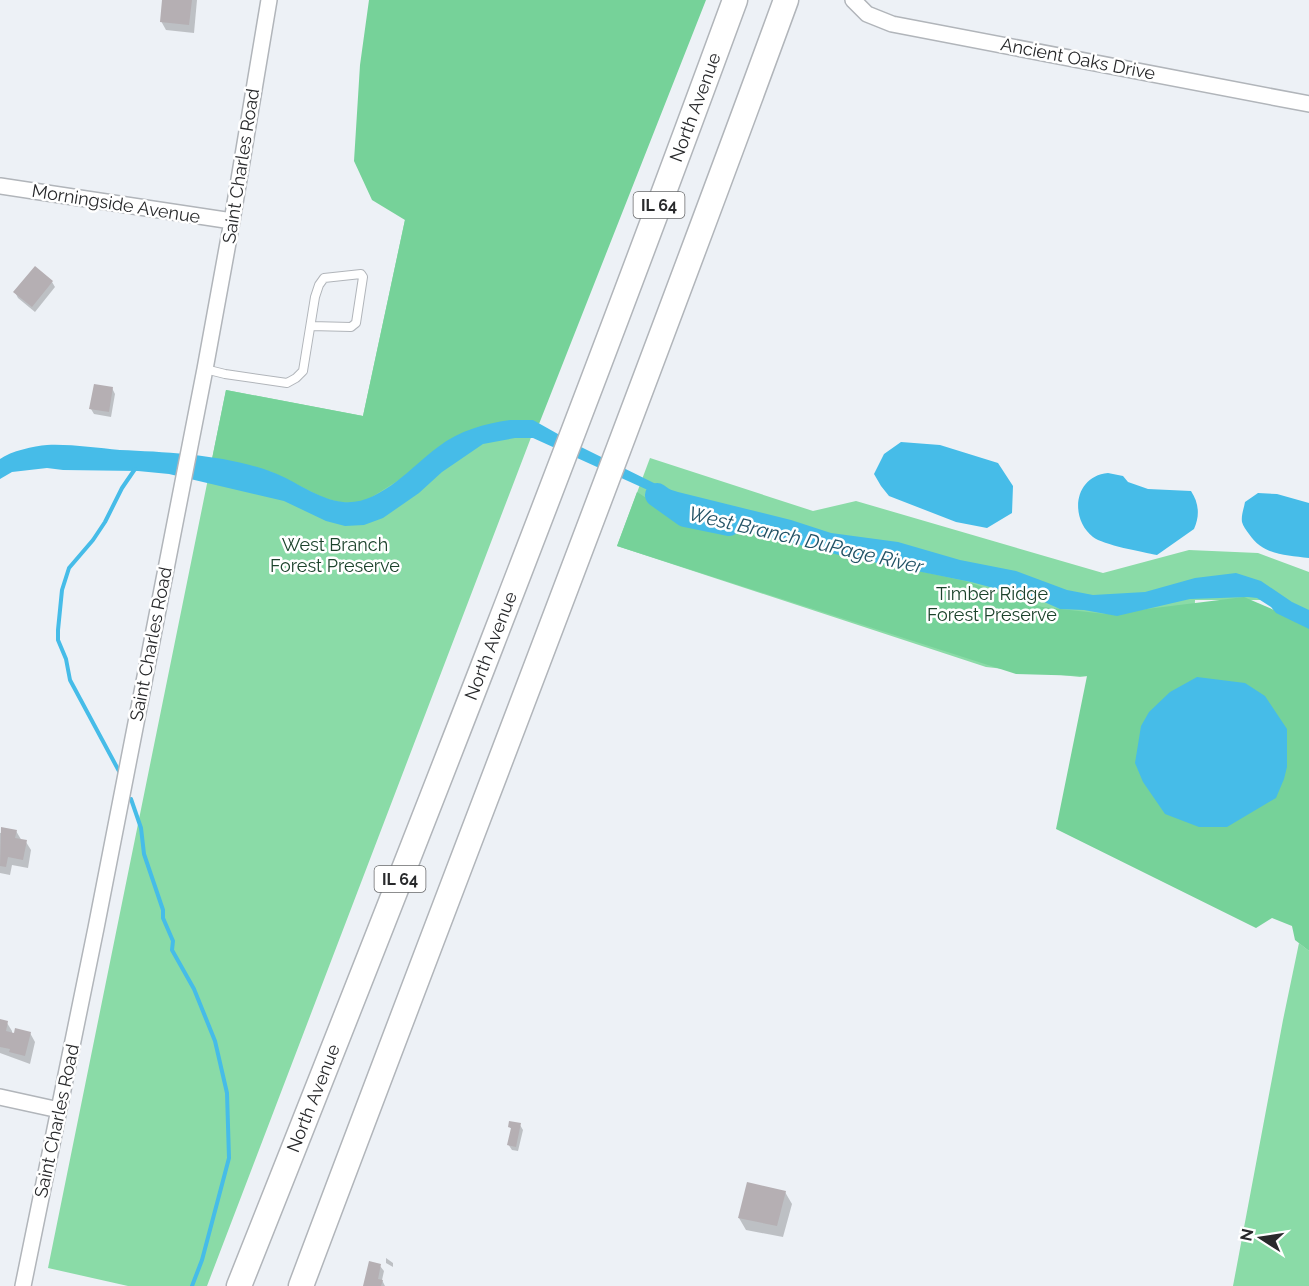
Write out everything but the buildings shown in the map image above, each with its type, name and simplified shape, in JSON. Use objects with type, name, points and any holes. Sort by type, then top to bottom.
[{"type":"main road","name":"North Avenue","points":[[239,1286],[379,934],[581,410],[735,0]]},
{"type":"main road","name":"IL 64","points":[[303,1286],[420,969],[626,432],[786,0]]},
{"type":"street","name":"Saint Charles Road","points":[[22,1286],[101,904],[205,369],[269,0]]},
{"type":"street","name":"Ancient Oaks Drive","points":[[853,0],[867,14],[892,24],[1309,104]]},
{"type":"street","name":"Morningside Avenue","points":[[0,186],[232,221]]},
{"type":"street","points":[[0,1097],[59,1110]]},
{"type":"lane","points":[[205,369],[225,375],[287,383],[291,381],[303,371],[315,297],[319,285],[324,278],[361,274],[363,277],[356,323],[351,327],[311,326]]},
{"type":"green space","points":[[369,0],[706,0],[539,424],[532,420],[439,447],[402,478],[367,500],[356,503],[324,498],[272,472],[212,459],[226,390],[363,416],[405,220],[372,200],[354,161],[360,65]]},
{"type":"green space","name":"West Branch Forest Preserve","points":[[452,0],[698,0],[207,1286],[128,1286],[48,1268],[226,390],[363,416]]},
{"type":"green space","name":"Timber Ridge Forest Preserve","points":[[650,458],[813,511],[856,501],[1103,573],[1189,550],[1258,553],[1309,572],[1309,621],[1262,600],[1195,600],[1193,664],[1080,677],[986,667],[617,546]]},
{"type":"green space","points":[[637,492],[679,519],[965,581],[1042,607],[1106,614],[1244,597],[1309,625],[1309,951],[1295,940],[1292,926],[1272,918],[1256,928],[1056,829],[1087,676],[1016,674],[617,546]]},
{"type":"green space","points":[[1299,943],[1309,951],[1309,1286],[1233,1286],[1283,1020]]},
{"type":"water","points":[[510,420],[533,420],[581,447],[662,487],[678,492],[791,520],[831,533],[898,542],[960,560],[1016,571],[1067,590],[1093,595],[1145,592],[1195,578],[1236,573],[1261,581],[1292,602],[1309,610],[1309,629],[1276,613],[1257,598],[1190,599],[1117,616],[1084,610],[1060,609],[1042,601],[971,582],[843,556],[720,525],[695,516],[671,512],[662,506],[650,491],[533,438],[515,438],[483,444],[442,472],[419,493],[383,518],[364,525],[345,526],[326,521],[284,501],[169,474],[47,468],[12,472],[0,479],[0,459],[10,454],[42,446],[75,446],[217,458],[272,472],[315,494],[333,500],[356,502],[369,498],[394,483],[455,436],[482,426]]},
{"type":"water","points":[[901,442],[940,445],[998,463],[1013,486],[1012,513],[987,528],[956,522],[889,496],[874,474],[884,454]]},
{"type":"water","points":[[1108,473],[1123,476],[1128,482],[1148,489],[1191,491],[1198,510],[1194,529],[1157,555],[1114,545],[1093,537],[1085,529],[1080,519],[1079,499],[1088,482]]},
{"type":"water","points":[[1258,493],[1277,494],[1309,503],[1309,558],[1275,553],[1261,546],[1249,534],[1242,522],[1245,502]]},
{"type":"water","points":[[1197,677],[1245,683],[1265,696],[1287,729],[1287,767],[1276,798],[1227,827],[1199,827],[1165,814],[1143,782],[1135,763],[1141,726],[1149,712],[1170,692]]},
{"type":"waterway","points":[[120,773],[70,680],[66,659],[58,640],[58,630],[62,590],[69,568],[93,540],[135,469]]},
{"type":"waterway","name":"West Branch DuPage River","points":[[657,495],[685,515],[729,524]]},
{"type":"waterway","points":[[131,799],[141,828],[144,854],[163,910],[163,918],[173,941],[172,950],[194,989],[215,1041],[227,1093],[229,1158],[202,1260],[192,1286]]}]
